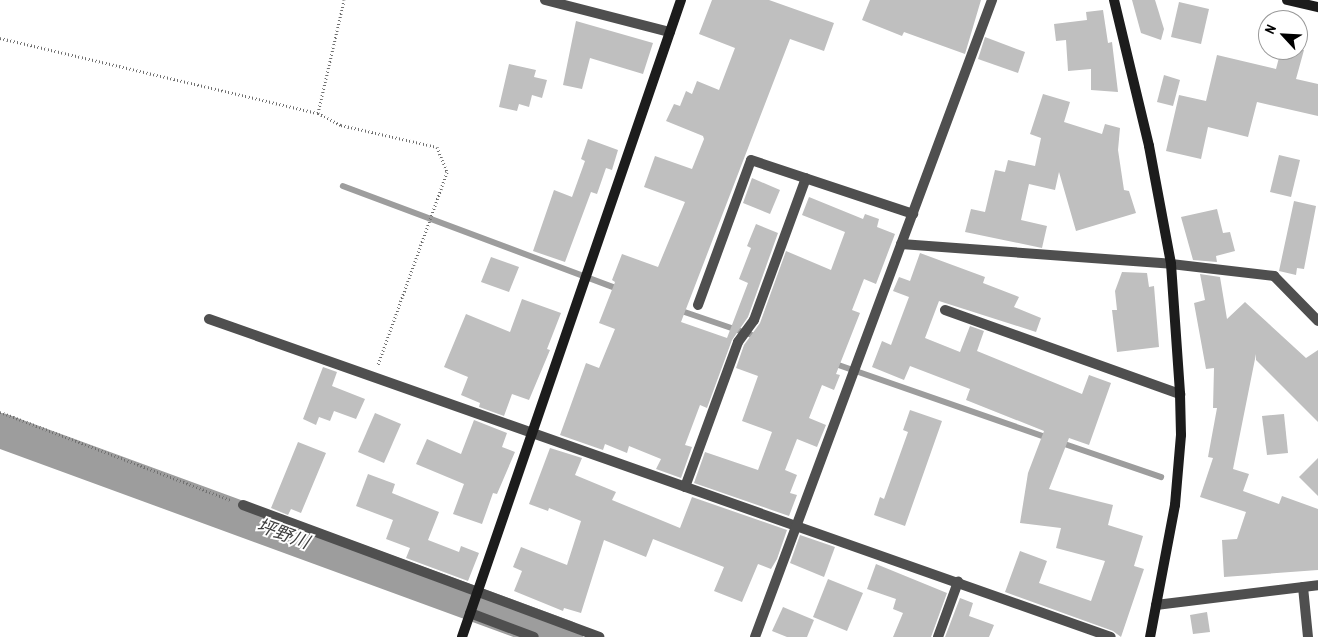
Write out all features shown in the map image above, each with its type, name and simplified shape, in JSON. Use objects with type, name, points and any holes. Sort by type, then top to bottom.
[{"type":"street","points":[[545,0],[670,32]]},
{"type":"street","points":[[462,637],[534,434],[682,0]]},
{"type":"street","points":[[755,637],[992,0]]},
{"type":"street","points":[[1114,0],[1149,146],[1171,264],[1180,394],[1181,435],[1175,505],[1150,637]]},
{"type":"street","points":[[1287,0],[1318,7]]},
{"type":"street","points":[[698,306],[751,160],[913,214]]},
{"type":"street","points":[[685,487],[738,342],[754,320],[806,178]]},
{"type":"street","points":[[901,244],[1171,264],[1274,276],[1318,321]]},
{"type":"street","points":[[946,310],[1180,394]]},
{"type":"street","points":[[209,319],[1111,637]]},
{"type":"street","points":[[243,505],[478,594],[599,637]]},
{"type":"street","points":[[938,637],[958,582]]},
{"type":"street","points":[[1156,605],[1318,586]]},
{"type":"street","points":[[1303,587],[1308,637]]},
{"type":"street","points":[[470,613],[534,637]]},
{"type":"path","points":[[318,113],[344,0]]},
{"type":"path","points":[[0,38],[318,113],[341,125],[437,147],[447,172],[373,377]]},
{"type":"path","points":[[0,412],[243,505]]},
{"type":"building","points":[[712,0],[769,0],[834,23],[824,51],[790,39],[681,322],[727,338],[748,283],[739,279],[751,248],[747,246],[756,224],[778,233],[748,317],[732,340],[707,408],[700,405],[685,445],[692,447],[681,478],[656,469],[661,459],[629,446],[627,453],[605,444],[603,450],[560,435],[586,363],[599,368],[615,329],[599,323],[615,282],[612,280],[622,254],[658,267],[685,202],[644,187],[655,156],[692,169],[704,139],[703,136],[666,121],[674,104],[680,106],[686,91],[692,94],[697,81],[719,90],[735,48],[699,34]]},
{"type":"building","points":[[870,0],[981,0],[965,54],[904,32],[902,36],[862,20]]},
{"type":"building","points":[[1132,0],[1155,0],[1164,29],[1161,40],[1141,33]]},
{"type":"building","points":[[1179,2],[1209,9],[1201,44],[1171,37]]},
{"type":"building","points":[[1103,10],[1108,43],[1112,42],[1118,92],[1091,90],[1091,69],[1068,71],[1066,40],[1056,41],[1054,24],[1087,20],[1086,12]]},
{"type":"building","points":[[576,21],[653,43],[643,74],[590,58],[582,89],[563,85]]},
{"type":"building","points":[[985,37],[1025,52],[1018,73],[978,59]]},
{"type":"building","points":[[1217,55],[1276,69],[1278,60],[1301,60],[1296,79],[1318,84],[1318,116],[1257,102],[1248,137],[1208,127],[1201,159],[1166,151],[1179,95],[1206,101]]},
{"type":"building","points":[[509,64],[536,70],[534,77],[547,80],[542,98],[532,95],[529,107],[519,104],[517,111],[499,107]]},
{"type":"building","points":[[1164,75],[1180,80],[1173,106],[1157,102]]},
{"type":"building","points":[[1043,94],[1070,102],[1064,122],[1102,134],[1105,124],[1120,128],[1118,150],[1124,190],[1129,191],[1136,213],[1076,231],[1059,172],[1055,190],[1029,184],[1021,220],[1047,226],[1042,248],[965,232],[971,209],[985,212],[995,170],[1005,172],[1008,160],[1035,166],[1041,138],[1030,134]]},
{"type":"building","points":[[588,139],[618,150],[612,170],[606,168],[597,194],[591,192],[565,262],[533,251],[554,190],[572,197],[585,161],[581,159]]},
{"type":"building","points":[[1279,155],[1300,160],[1291,197],[1270,192]]},
{"type":"building","points":[[752,178],[780,190],[770,214],[743,203]]},
{"type":"building","points":[[809,197],[863,219],[865,214],[879,219],[877,227],[895,234],[876,284],[864,279],[852,310],[860,313],[836,374],[840,375],[834,390],[822,385],[809,418],[826,425],[817,447],[797,439],[785,470],[797,475],[790,493],[797,495],[789,516],[694,483],[705,452],[758,470],[772,432],[742,421],[758,376],[736,368],[744,345],[760,323],[786,251],[831,270],[845,232],[802,215]]},
{"type":"building","points":[[1294,201],[1316,206],[1304,269],[1297,268],[1296,275],[1279,271]]},
{"type":"building","points":[[1217,209],[1223,233],[1230,232],[1235,251],[1216,256],[1217,262],[1193,260],[1181,217]]},
{"type":"building","points":[[920,253],[985,277],[983,283],[1019,297],[1014,307],[1041,318],[1036,332],[939,301],[925,338],[960,352],[970,326],[984,331],[977,351],[1082,394],[1089,375],[1111,383],[1089,445],[1069,438],[1049,489],[1113,505],[1108,525],[1143,536],[1134,566],[1144,569],[1121,637],[1113,631],[1005,592],[1020,551],[1047,561],[1039,583],[1091,601],[1105,561],[1056,548],[1061,528],[1020,523],[1028,473],[1044,431],[966,400],[970,389],[910,366],[904,380],[872,367],[882,341],[891,345],[909,297],[893,291],[899,277],[910,281]]},
{"type":"building","points":[[491,257],[519,267],[509,292],[481,282]]},
{"type":"building","points":[[1122,272],[1147,273],[1149,287],[1154,286],[1159,347],[1117,352],[1112,310],[1117,310],[1115,291]]},
{"type":"building","points":[[1200,274],[1220,277],[1227,319],[1245,302],[1306,358],[1318,350],[1318,422],[1256,360],[1256,354],[1233,469],[1249,474],[1243,491],[1279,504],[1282,496],[1318,509],[1318,570],[1224,577],[1222,540],[1237,539],[1246,512],[1200,497],[1213,458],[1208,457],[1217,408],[1213,408],[1214,368],[1206,369],[1194,303],[1205,300]]},
{"type":"building","points":[[522,299],[561,313],[547,349],[550,350],[529,400],[512,394],[504,416],[479,407],[480,403],[461,395],[468,377],[444,367],[466,314],[510,332]]},
{"type":"building","points":[[323,367],[337,372],[332,386],[365,399],[356,419],[334,411],[330,421],[319,417],[316,425],[303,419]]},
{"type":"building","points":[[910,410],[942,421],[905,526],[874,515],[880,497],[884,499],[908,432],[903,430]]},
{"type":"building","points":[[375,413],[401,424],[384,463],[358,452]]},
{"type":"building","points":[[1284,414],[1288,453],[1267,455],[1262,416]]},
{"type":"building","points":[[474,420],[507,433],[502,447],[515,452],[497,494],[493,493],[482,524],[453,514],[464,484],[416,464],[427,439],[461,454]]},
{"type":"building","points":[[298,442],[326,453],[301,513],[291,509],[288,515],[271,508]]},
{"type":"building","points":[[550,448],[582,458],[575,475],[616,492],[612,500],[680,528],[692,497],[787,530],[777,559],[771,569],[758,564],[742,602],[714,591],[724,567],[653,539],[646,557],[604,540],[581,613],[564,608],[563,611],[514,591],[522,571],[513,567],[521,547],[567,565],[581,521],[549,508],[548,511],[529,504]]},
{"type":"building","points":[[1318,458],[1318,496],[1299,477]]},
{"type":"building","points":[[368,474],[395,484],[392,493],[439,512],[428,540],[459,552],[461,546],[479,553],[468,581],[406,558],[410,548],[386,539],[393,520],[356,506]]},
{"type":"building","points":[[800,535],[835,547],[824,577],[790,563]]},
{"type":"building","points":[[876,564],[947,593],[931,637],[893,637],[903,613],[893,609],[896,599],[867,589]]},
{"type":"building","points":[[828,579],[863,593],[847,631],[813,617]]},
{"type":"building","points":[[960,598],[973,603],[969,616],[994,625],[989,637],[945,637]]},
{"type":"building","points":[[783,607],[814,620],[807,637],[787,637],[772,631]]},
{"type":"building","points":[[1207,612],[1210,632],[1193,634],[1190,615]]},
{"type":"waterway","points":[[343,186],[618,289]]},
{"type":"waterway","points":[[679,310],[758,337]]},
{"type":"waterway","points":[[833,363],[1048,438]]},
{"type":"waterway","name":"坪野川","points":[[0,430],[565,637]]},
{"type":"waterway","points":[[1059,442],[1161,477]]}]
